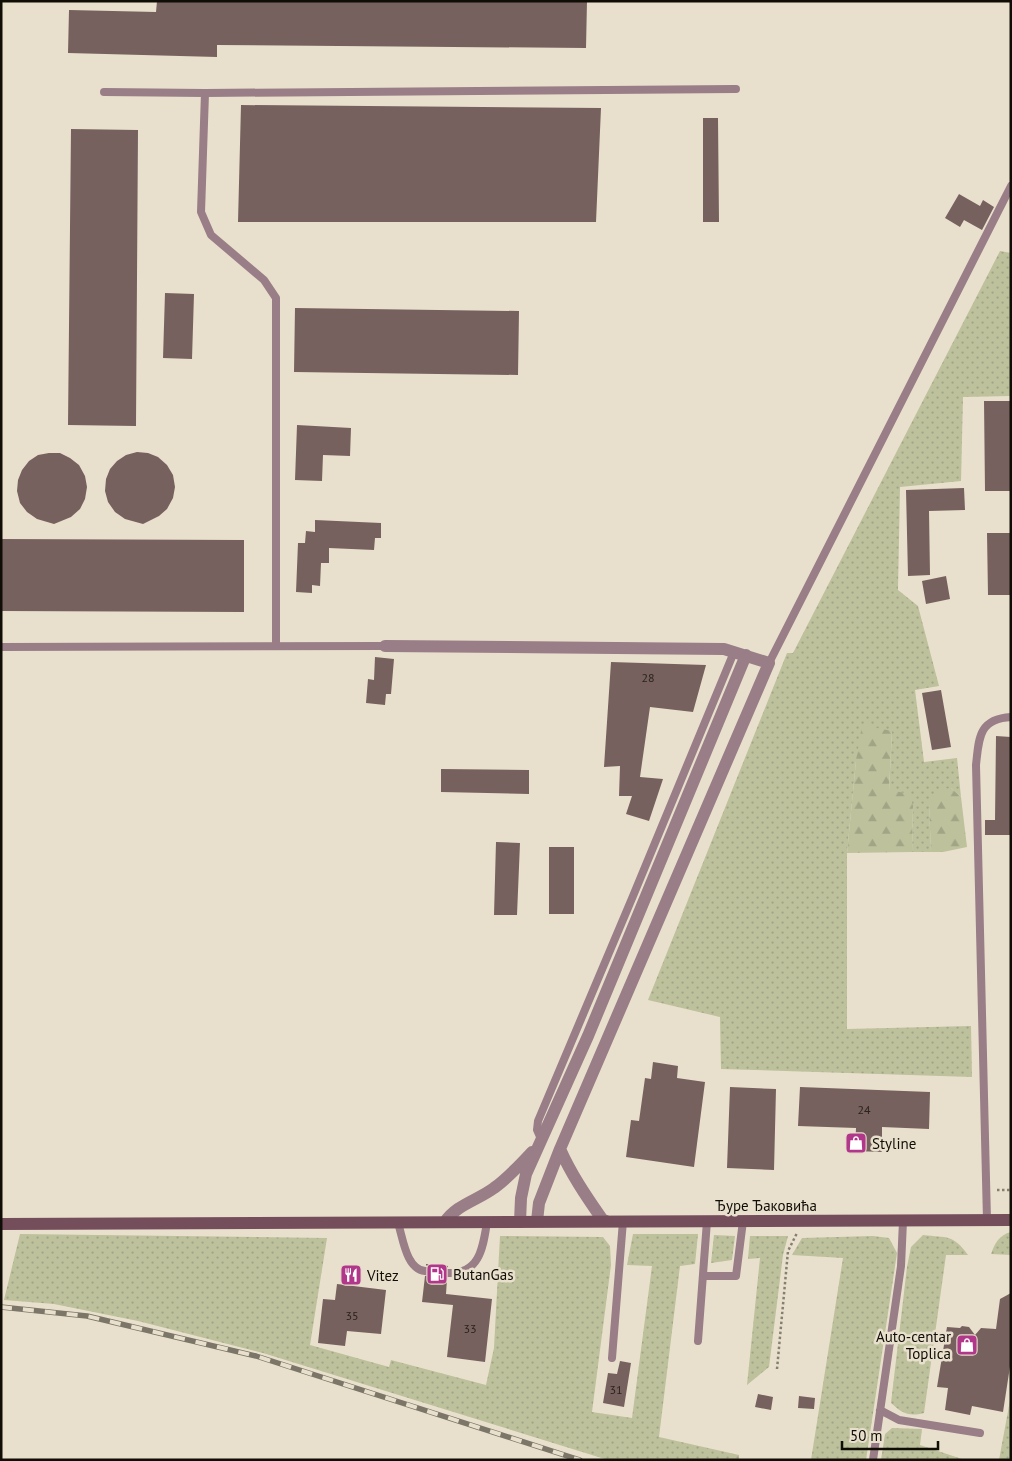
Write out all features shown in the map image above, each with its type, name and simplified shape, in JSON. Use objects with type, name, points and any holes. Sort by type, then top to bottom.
[{"type":"street","points":[[385,646],[724,649],[769,663],[560,1149],[539,1203],[537,1221]]},
{"type":"street","points":[[520,1222],[521,1198],[526,1174],[588,1036],[740,653]]},
{"type":"street","points":[[445,1222],[449,1216],[465,1205],[493,1189],[519,1166],[541,1141]]},
{"type":"street","points":[[560,1149],[580,1188],[602,1219],[606,1221]]},
{"type":"street","name":"Ђуре Ђаковића","points":[[1,1224],[1011,1220]]},
{"type":"lane","points":[[104,92],[205,94],[736,89]]},
{"type":"lane","points":[[205,94],[201,212],[211,235],[264,280],[276,298],[276,646]]},
{"type":"lane","points":[[769,663],[1011,186]]},
{"type":"lane","points":[[1,646],[385,646]]},
{"type":"lane","points":[[987,1220],[976,765],[979,735],[987,724],[1000,718],[1011,717]]},
{"type":"lane","points":[[612,1358],[623,1221]]},
{"type":"lane","points":[[698,1341],[707,1221]]},
{"type":"lane","points":[[703,1276],[736,1276],[744,1221]]},
{"type":"lane","points":[[873,1460],[901,1266],[903,1221]]},
{"type":"lane","points":[[447,1273],[458,1274],[470,1268],[477,1261],[484,1243],[486,1222]]},
{"type":"lane","points":[[398,1223],[409,1257],[414,1265],[420,1270],[425,1271]]},
{"type":"lane","points":[[880,1410],[898,1420],[980,1433]]},
{"type":"path","points":[[998,1190],[1011,1190]]},
{"type":"path","points":[[777,1369],[788,1251],[804,1221]]},
{"type":"green space","points":[[1000,251],[1011,253],[1011,396],[963,397],[961,481],[900,487],[898,590],[918,606],[939,686],[915,690],[924,762],[957,758],[961,797],[951,788],[929,806],[931,852],[912,852],[913,806],[889,791],[892,732],[856,761],[847,853],[847,1029],[971,1026],[972,1077],[721,1069],[720,1017],[648,1000],[787,653],[793,653]]},
{"type":"green space","points":[[862,725],[892,731],[889,790],[910,794],[913,806],[912,852],[847,853],[856,761]]},
{"type":"green space","points":[[951,788],[961,797],[967,847],[943,852],[931,852],[929,806],[938,790]]},
{"type":"green space","points":[[1011,1232],[1011,1255],[991,1254],[998,1240],[1003,1235]]},
{"type":"green space","points":[[20,1234],[327,1238],[310,1345],[389,1367],[391,1360],[486,1385],[494,1348],[500,1236],[603,1237],[610,1246],[611,1265],[592,1412],[632,1418],[652,1266],[627,1265],[633,1234],[698,1234],[695,1264],[680,1266],[659,1437],[739,1455],[739,1460],[608,1460],[263,1353],[138,1321],[54,1304],[4,1300]]},
{"type":"green space","points":[[714,1235],[735,1236],[732,1260],[711,1263]]},
{"type":"green space","points":[[923,1235],[949,1238],[958,1243],[968,1255],[946,1255],[924,1413],[914,1415],[902,1412],[891,1403],[907,1267],[911,1247]]},
{"type":"green space","points":[[750,1236],[788,1236],[783,1255],[769,1367],[747,1385],[760,1258],[748,1259]]},
{"type":"green space","points":[[873,1236],[889,1238],[897,1253],[866,1460],[811,1460],[843,1258],[792,1255],[802,1238]]},
{"type":"green space","points":[[1011,1395],[1011,1460],[999,1460]]},
{"type":"green space","points":[[892,1428],[922,1429],[920,1445],[965,1460],[881,1460],[885,1434]]},
{"type":"building","points":[[157,1],[587,1],[586,48],[217,45],[217,57],[68,53],[69,10],[156,12]]},
{"type":"building","points":[[241,105],[601,108],[596,222],[238,222]]},
{"type":"building","points":[[703,118],[718,118],[719,222],[703,222]]},
{"type":"building","points":[[71,129],[138,130],[136,426],[68,425]]},
{"type":"building","points":[[959,194],[980,206],[983,200],[994,207],[982,230],[964,220],[960,227],[945,218]]},
{"type":"building","points":[[165,293],[194,294],[192,359],[163,358]]},
{"type":"building","points":[[295,308],[519,311],[518,375],[294,372]]},
{"type":"building","points":[[984,401],[1011,401],[1011,491],[985,491]]},
{"type":"building","points":[[297,425],[351,428],[350,456],[323,455],[322,481],[295,480]]},
{"type":"building","points":[[137,452],[148,453],[158,457],[167,465],[173,475],[175,487],[173,498],[167,509],[159,516],[143,524],[125,519],[115,512],[108,502],[105,491],[106,479],[110,469],[126,455]]},
{"type":"building","points":[[60,453],[79,465],[85,476],[87,487],[85,499],[80,509],[71,517],[54,524],[37,519],[27,512],[20,503],[17,491],[18,480],[22,470],[29,461],[38,455]]},
{"type":"building","points":[[964,488],[965,510],[929,511],[930,575],[908,576],[906,490]]},
{"type":"building","points":[[315,520],[381,523],[381,538],[375,538],[374,550],[329,548],[329,563],[321,563],[320,586],[312,585],[312,593],[296,592],[298,543],[305,543],[306,531],[315,532]]},
{"type":"building","points":[[987,533],[1011,533],[1011,595],[988,595]]},
{"type":"building","points":[[1,539],[244,540],[244,612],[1,611]]},
{"type":"building","points":[[946,576],[950,599],[926,604],[922,581]]},
{"type":"building","points":[[375,657],[394,659],[391,694],[386,694],[385,705],[366,703],[368,679],[374,680]]},
{"type":"building","points":[[611,662],[706,665],[693,712],[650,707],[640,777],[663,779],[649,821],[626,814],[632,796],[619,796],[620,766],[604,767]]},
{"type":"building","points":[[941,690],[951,747],[932,750],[922,693]]},
{"type":"building","points":[[996,736],[1011,737],[1011,835],[985,835],[985,820],[995,820]]},
{"type":"building","points":[[441,769],[529,770],[529,794],[441,792]]},
{"type":"building","points":[[496,842],[520,843],[517,915],[494,915]]},
{"type":"building","points":[[549,847],[574,847],[574,914],[549,914]]},
{"type":"building","points":[[653,1062],[678,1066],[677,1078],[705,1082],[694,1167],[626,1157],[631,1120],[639,1121],[645,1078],[651,1079]]},
{"type":"building","points":[[730,1087],[776,1089],[774,1170],[727,1168]]},
{"type":"building","points":[[800,1087],[930,1092],[929,1129],[882,1127],[882,1152],[855,1151],[856,1128],[798,1126]]},
{"type":"building","points":[[426,1264],[448,1266],[441,1273],[447,1279],[446,1294],[492,1299],[485,1362],[447,1357],[453,1305],[422,1302],[425,1276],[430,1272]]},
{"type":"building","points":[[337,1284],[386,1290],[381,1334],[347,1331],[345,1346],[318,1343],[323,1299],[335,1300]]},
{"type":"building","points":[[1011,1293],[1011,1360],[1003,1412],[972,1406],[970,1415],[945,1410],[948,1388],[937,1387],[947,1327],[969,1327],[975,1335],[981,1328],[996,1329],[1000,1299]]},
{"type":"building","points":[[620,1361],[631,1363],[624,1407],[603,1403],[608,1373],[617,1374]]},
{"type":"building","points":[[758,1394],[773,1397],[771,1410],[755,1407]]},
{"type":"building","points":[[799,1396],[815,1398],[814,1409],[798,1408]]},
{"type":"railway","points":[[1,1307],[87,1316],[256,1356],[580,1460]]},
{"type":"place","name":"Styline","points":[[856,1143]]},
{"type":"place","name":"ButanGas","points":[[437,1274]]},
{"type":"place","name":"Vitez","points":[[351,1275]]},
{"type":"place","name":"Auto-centar Toplica","points":[[967,1345]]}]
